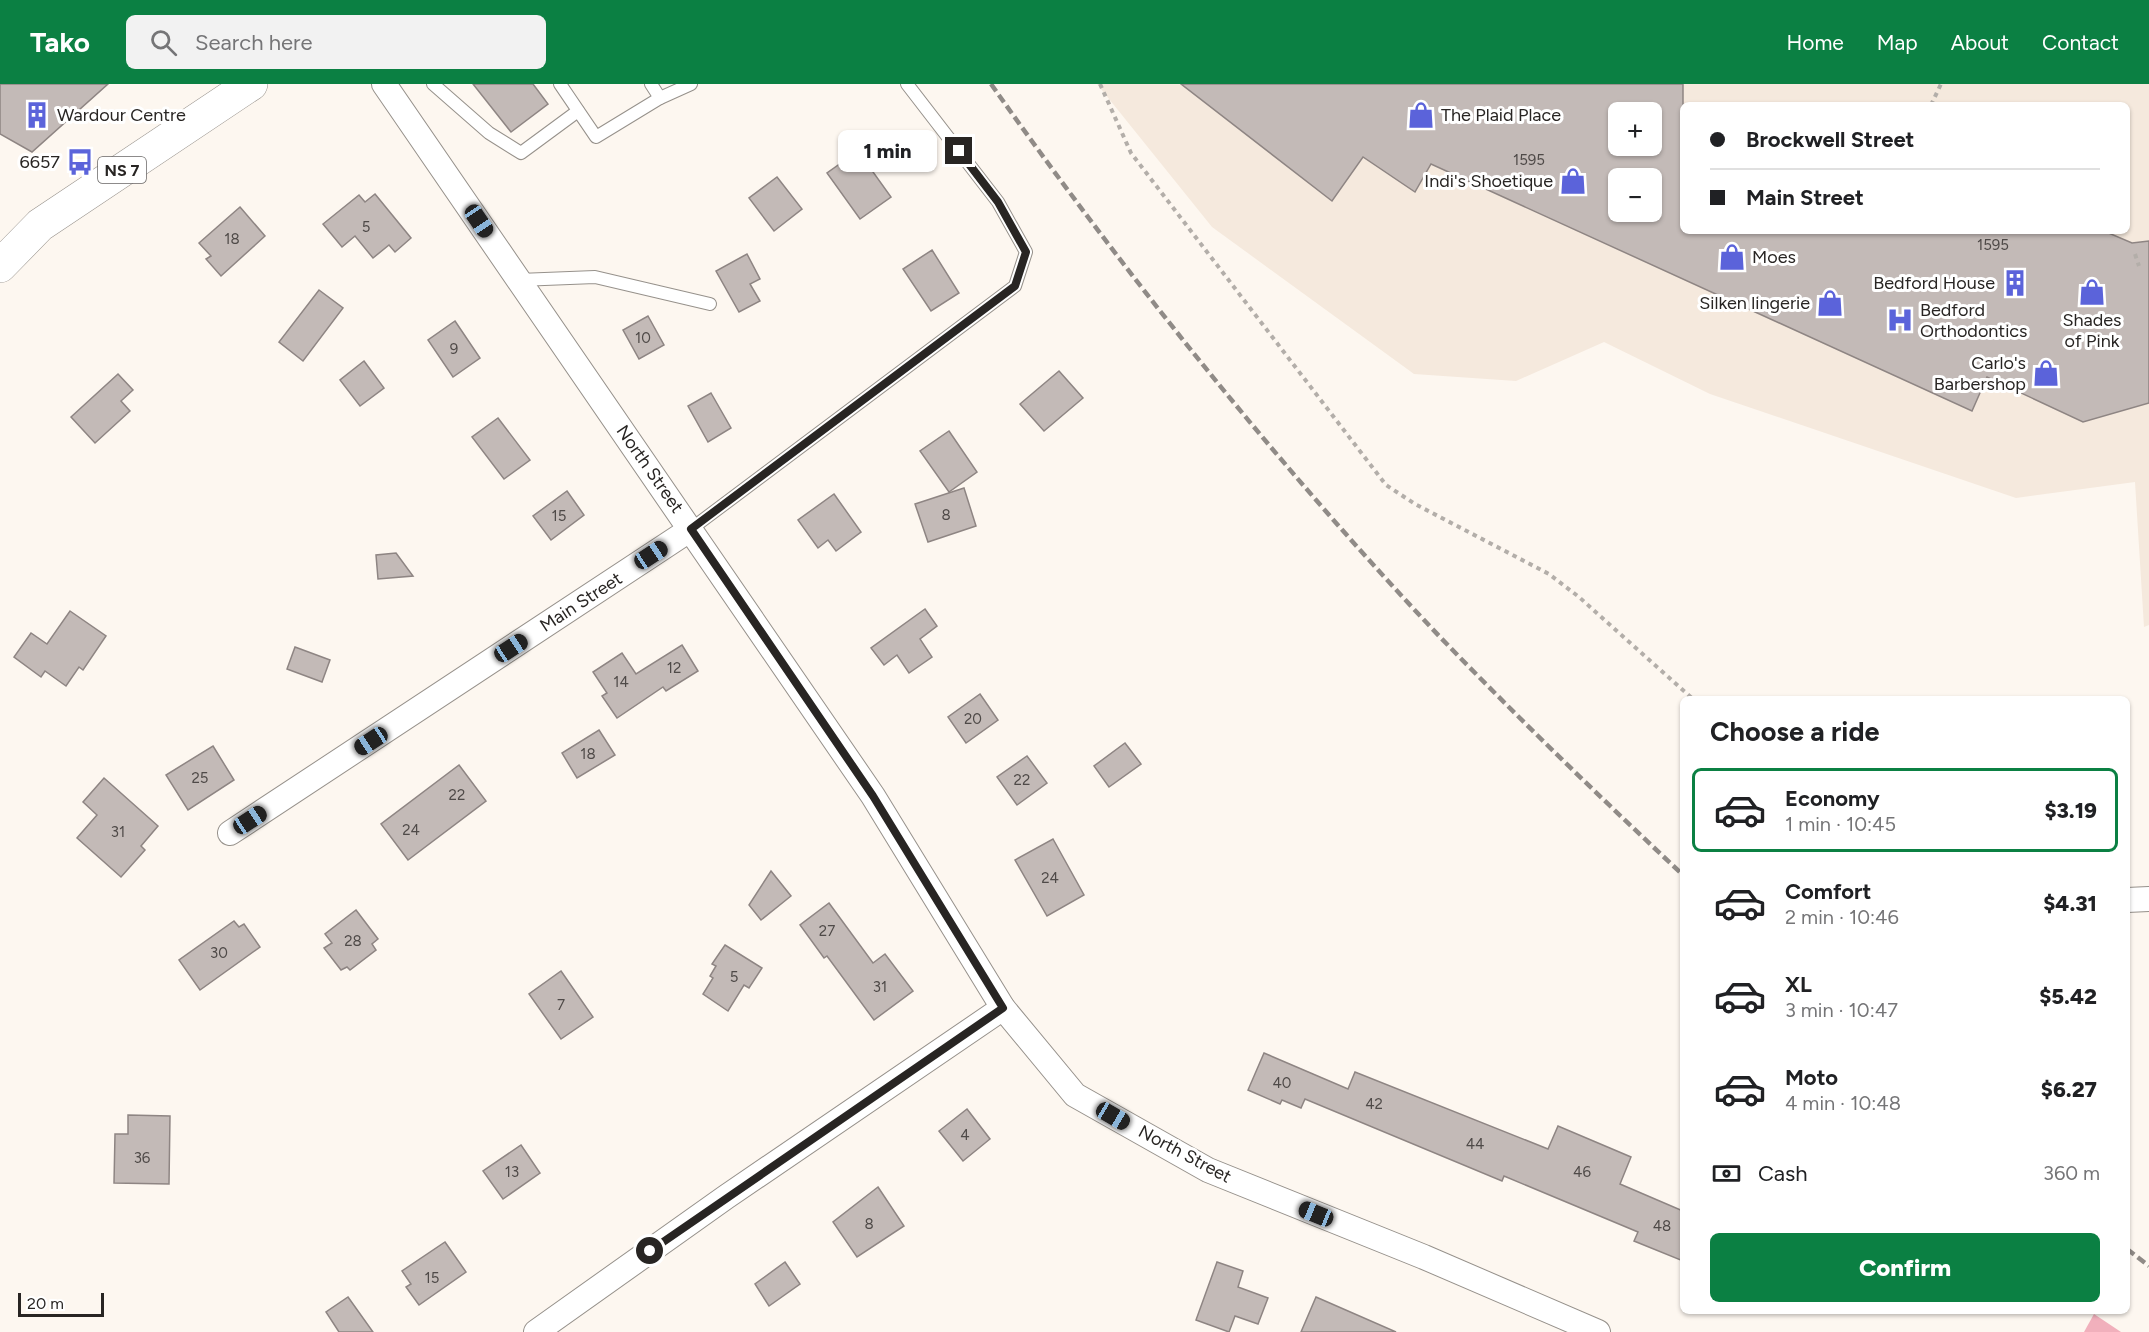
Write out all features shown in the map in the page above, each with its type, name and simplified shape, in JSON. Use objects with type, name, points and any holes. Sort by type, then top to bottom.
[{"type":"main road","name":"NS 7","points":[[0,266],[40,225],[251,84]]},
{"type":"street","name":"North Street","points":[[384,84],[873,796],[1003,1008],[1075,1095],[1208,1170],[1424,1257],[1598,1332]]},
{"type":"street","name":"Main Street","points":[[231,833],[691,529]]},
{"type":"street","points":[[2130,900],[2149,899]]},
{"type":"street","points":[[536,1332],[736,1190],[1003,1008]]},
{"type":"lane","points":[[434,84],[489,133],[520,153],[578,111]]},
{"type":"lane","points":[[560,84],[596,137],[660,98],[691,84]]},
{"type":"lane","points":[[651,84],[660,98]]},
{"type":"lane","name":"Main Street","points":[[691,529],[1015,286],[1026,252],[998,202],[907,84]]},
{"type":"lane","points":[[519,280],[595,277],[710,304]]},
{"type":"path","points":[[1100,84],[1131,153],[1386,484],[1415,504],[1549,574],[1579,597],[1690,696]]},
{"type":"path","points":[[1932,102],[1941,84]]},
{"type":"path","points":[[2135,255],[2139,266]]},
{"type":"shaded area","points":[[1097,84],[2149,84],[2149,625],[2144,627],[2135,482],[2016,498],[1710,394],[1604,342],[1516,381],[1414,374],[1212,227]]},
{"type":"shaded area","points":[[2094,1314],[2121,1332],[2084,1332]]},
{"type":"building","name":"Wardour Centre","points":[[0,84],[108,84],[32,152],[0,134]]},
{"type":"building","points":[[473,84],[533,84],[548,104],[511,132]]},
{"type":"building","points":[[1181,84],[1683,84],[1683,102],[1680,102],[1680,234],[2111,234],[2132,243],[2149,241],[2149,403],[2083,422],[1987,377],[1972,411],[1431,164],[1415,192],[1363,157],[1332,201]]},
{"type":"building","points":[[858,151],[891,197],[860,219],[827,173]]},
{"type":"building","points":[[777,177],[802,209],[774,231],[749,198]]},
{"type":"building","points":[[375,194],[411,238],[395,252],[389,245],[373,258],[355,236],[342,247],[323,224],[359,195],[365,202]]},
{"type":"building","points":[[240,207],[265,236],[221,276],[206,259],[211,256],[199,243]]},
{"type":"building","points":[[932,250],[959,293],[931,311],[903,269]]},
{"type":"building","points":[[747,254],[760,279],[750,284],[760,301],[739,312],[716,271]]},
{"type":"building","points":[[319,290],[343,308],[303,361],[279,342]]},
{"type":"building","points":[[648,316],[664,345],[639,359],[623,330]]},
{"type":"building","points":[[455,321],[480,358],[453,377],[428,340]]},
{"type":"building","points":[[364,361],[384,388],[360,406],[340,380]]},
{"type":"building","points":[[1059,371],[1083,398],[1044,431],[1020,404]]},
{"type":"building","points":[[118,374],[133,390],[121,401],[130,411],[95,443],[71,417]]},
{"type":"building","points":[[711,393],[731,428],[708,442],[688,406]]},
{"type":"building","points":[[498,418],[530,460],[504,479],[472,437]]},
{"type":"building","points":[[949,431],[977,472],[949,492],[920,451]]},
{"type":"building","points":[[964,488],[976,526],[928,542],[915,504]]},
{"type":"building","points":[[567,491],[584,515],[551,540],[533,516]]},
{"type":"building","points":[[834,494],[861,532],[836,551],[828,540],[818,548],[798,520]]},
{"type":"building","points":[[396,553],[413,576],[378,579],[376,555]]},
{"type":"building","points":[[925,609],[937,626],[920,639],[932,657],[909,673],[897,655],[884,665],[871,648]]},
{"type":"building","points":[[70,611],[106,636],[83,670],[79,667],[66,686],[45,671],[41,677],[14,657],[31,633],[47,644]]},
{"type":"building","points":[[682,645],[698,671],[666,691],[663,687],[617,718],[602,696],[607,693],[593,672],[622,653],[636,674]]},
{"type":"building","points":[[295,647],[330,660],[322,682],[287,669]]},
{"type":"building","points":[[980,694],[998,720],[966,743],[948,717]]},
{"type":"building","points":[[599,730],[615,755],[577,778],[562,753]]},
{"type":"building","points":[[1125,743],[1141,764],[1109,787],[1094,766]]},
{"type":"building","points":[[213,746],[234,780],[188,810],[166,775]]},
{"type":"building","points":[[1027,756],[1047,783],[1017,805],[997,777]]},
{"type":"building","points":[[459,765],[486,801],[408,860],[381,824]]},
{"type":"building","points":[[104,778],[158,826],[141,846],[145,850],[121,877],[77,838],[97,815],[83,802]]},
{"type":"building","points":[[1053,839],[1084,895],[1047,916],[1015,860]]},
{"type":"building","points":[[771,871],[791,896],[761,920],[749,905]]},
{"type":"building","points":[[829,903],[873,963],[885,954],[913,991],[874,1020],[827,956],[824,958],[800,925]]},
{"type":"building","points":[[356,910],[378,939],[372,944],[376,950],[350,970],[347,967],[341,970],[324,948],[332,943],[325,934]]},
{"type":"building","points":[[234,921],[239,927],[244,924],[260,947],[200,990],[179,960]]},
{"type":"building","points":[[725,945],[762,968],[749,988],[744,985],[728,1011],[703,994],[713,978],[710,976],[716,966],[712,964]]},
{"type":"building","points":[[561,971],[593,1017],[561,1039],[529,994]]},
{"type":"building","points":[[1264,1053],[1348,1089],[1355,1072],[1548,1149],[1558,1126],[1631,1157],[1620,1184],[1680,1210],[1680,1260],[1634,1241],[1638,1232],[1504,1176],[1502,1181],[1305,1099],[1301,1108],[1282,1100],[1280,1104],[1248,1090]]},
{"type":"building","points":[[967,1109],[990,1139],[963,1161],[939,1131]]},
{"type":"building","points":[[128,1115],[170,1116],[169,1184],[114,1183],[115,1134],[128,1134]]},
{"type":"building","points":[[521,1145],[540,1173],[503,1199],[483,1171]]},
{"type":"building","points":[[878,1187],[904,1226],[857,1257],[833,1222]]},
{"type":"building","points":[[445,1242],[466,1272],[419,1305],[406,1287],[411,1284],[402,1271]]},
{"type":"building","points":[[785,1262],[800,1284],[769,1306],[755,1284]]},
{"type":"building","points":[[1217,1262],[1243,1271],[1238,1287],[1268,1298],[1258,1324],[1235,1316],[1229,1332],[1196,1320]]},
{"type":"building","points":[[348,1297],[373,1332],[339,1332],[326,1312]]},
{"type":"building","points":[[1316,1297],[1396,1332],[1301,1332]]},
{"type":"railway","points":[[991,84],[1042,156],[1150,298],[1206,369],[1322,507],[1470,668],[1680,872]]},
{"type":"railway","points":[[2130,1251],[2149,1266]]},
{"type":"place","name":"Wardour Centre","points":[[37,115]]},
{"type":"place","name":"The Plaid Place","points":[[1421,115]]},
{"type":"place","name":"6657","points":[[80,162]]},
{"type":"place","name":"Indi's Shoetique","points":[[1573,181]]},
{"type":"place","name":"Moes","points":[[1732,257]]},
{"type":"place","name":"Bedford House","points":[[2015,283]]},
{"type":"place","name":"Shades of Pink","points":[[2092,292]]},
{"type":"place","name":"Silken lingerie","points":[[1830,303]]},
{"type":"place","name":"Bedford Orthodontics","points":[[1900,320]]},
{"type":"place","name":"Carlo's Barbershop","points":[[2046,373]]},
{"type":"route","points":[[650,1251],[1003,1008],[873,796],[691,529],[1015,286],[1026,252],[998,202],[959,151]]}]
